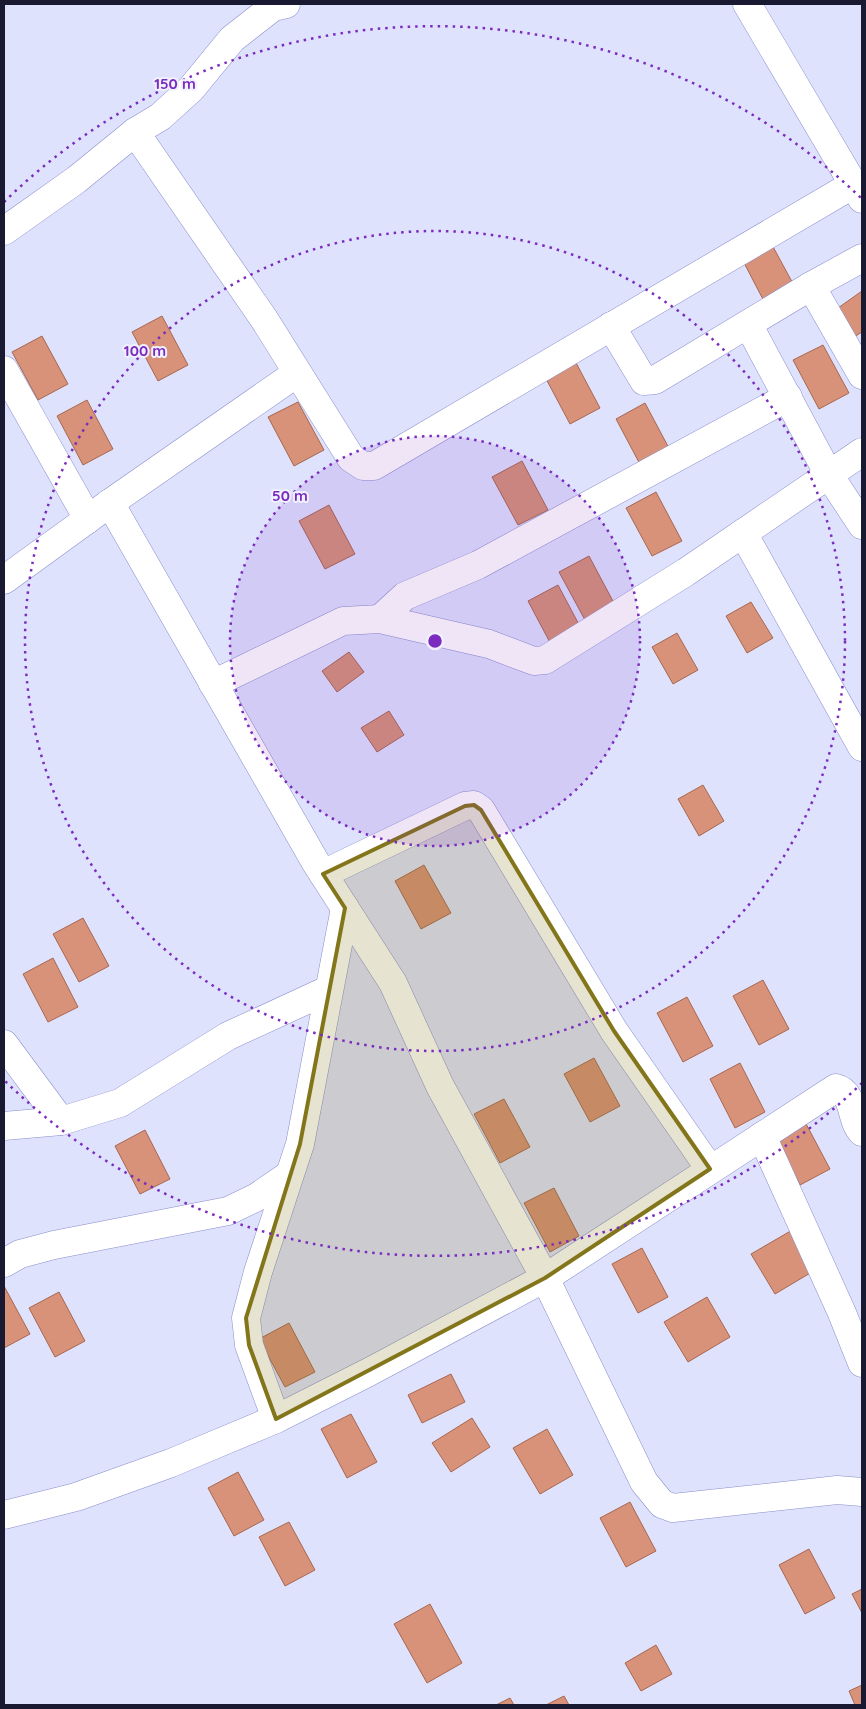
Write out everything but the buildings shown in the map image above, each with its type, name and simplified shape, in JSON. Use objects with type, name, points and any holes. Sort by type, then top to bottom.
[{"type":"street","points":[[4,231],[76,180],[135,132],[160,116],[191,89],[232,39],[273,7],[286,4]]},
{"type":"street","points":[[135,132],[264,319],[351,458],[363,466],[374,466],[611,326],[858,191],[747,4]]},
{"type":"street","points":[[611,326],[644,381],[655,380],[811,286],[862,258]]},
{"type":"street","points":[[811,286],[862,375]]},
{"type":"street","points":[[748,324],[829,474],[862,525]]},
{"type":"street","points":[[4,370],[88,519]]},
{"type":"street","points":[[4,580],[110,503],[297,373]]},
{"type":"street","points":[[380,619],[405,596],[478,565],[788,397]]},
{"type":"street","points":[[214,684],[343,621],[380,619],[489,644],[534,661],[545,660],[743,533],[862,452]]},
{"type":"street","points":[[110,503],[323,874],[393,983],[440,1086],[544,1278],[644,1482],[662,1504],[673,1508],[837,1490],[862,1492]]},
{"type":"street","points":[[743,533],[862,747]]},
{"type":"street","points":[[323,874],[465,806],[474,805],[481,810],[614,1031],[710,1169]]},
{"type":"street","points":[[276,1419],[248,1345],[246,1318],[258,1272],[300,1144],[345,908]]},
{"type":"street","points":[[4,1126],[61,1121],[120,1103],[228,1036],[328,990]]},
{"type":"street","points":[[4,1044],[61,1121]]},
{"type":"street","points":[[4,1515],[76,1497],[171,1463],[276,1419],[369,1372],[544,1278],[836,1088],[842,1090],[847,1096],[862,1132]]},
{"type":"street","points":[[762,1136],[842,1313],[862,1364]]},
{"type":"street","points":[[4,1263],[20,1254],[54,1245],[228,1211],[257,1197],[289,1175]]},
{"type":"highlighted area","points":[[474,805],[481,810],[614,1031],[710,1169],[545,1278],[276,1419],[249,1345],[246,1318],[300,1144],[345,908],[323,874],[465,806]]}]
